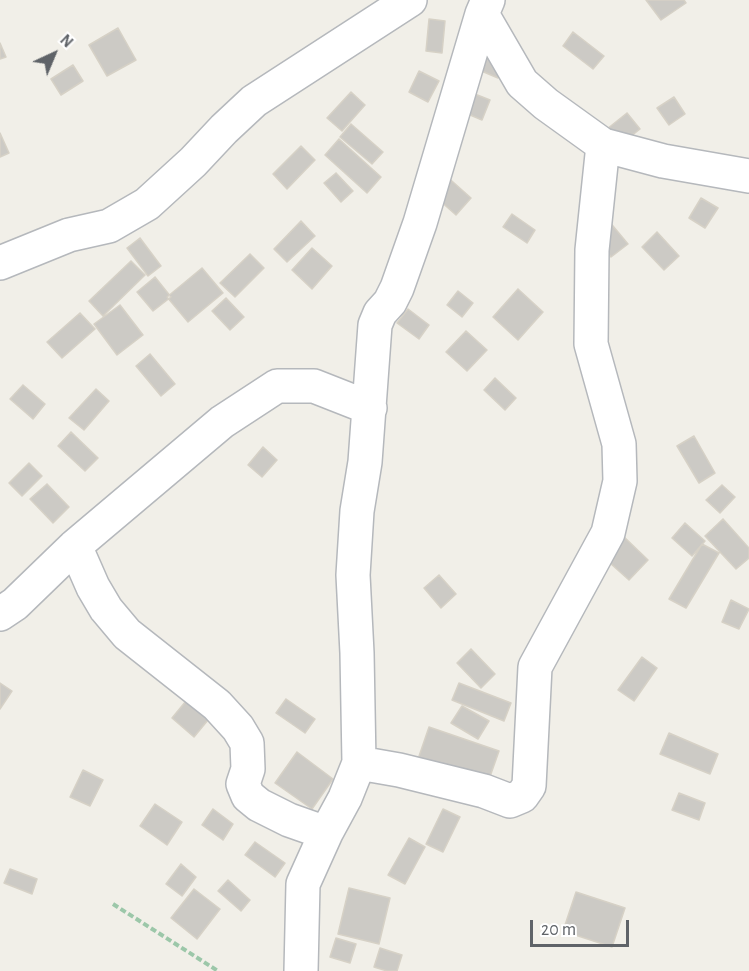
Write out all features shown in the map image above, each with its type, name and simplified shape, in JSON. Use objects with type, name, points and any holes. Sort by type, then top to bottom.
[{"type":"street","points":[[0,262],[69,235],[110,226],[147,204],[254,101],[410,0]]},
{"type":"street","points":[[485,7],[522,83],[546,105],[603,145],[663,161],[749,176]]},
{"type":"street","points":[[301,971],[303,884],[345,798],[358,763],[357,653],[353,575],[357,511],[365,462],[370,408],[375,326],[380,313],[390,302],[397,288],[420,223],[485,7]]},
{"type":"street","points":[[358,763],[410,772],[484,791],[510,801],[522,796],[529,786],[535,667],[608,533],[620,481],[619,444],[591,344],[592,250],[603,145]]},
{"type":"street","points":[[0,614],[15,604],[75,546],[222,422],[277,386],[314,386],[370,408]]},
{"type":"street","points":[[75,546],[101,602],[127,634],[217,705],[238,728],[247,743],[248,769],[243,784],[248,796],[259,805],[326,834]]},
{"type":"path","points":[[113,904],[218,971]]},
{"type":"building","points":[[646,0],[684,0],[686,3],[661,20]]},
{"type":"building","points":[[429,19],[445,21],[442,53],[426,51]]},
{"type":"building","points":[[118,28],[136,60],[107,76],[89,45]]},
{"type":"building","points":[[573,32],[604,56],[593,69],[563,46]]},
{"type":"building","points":[[494,36],[512,44],[498,78],[479,70]]},
{"type":"building","points":[[0,43],[6,57],[0,59]]},
{"type":"building","points":[[73,65],[83,81],[61,95],[51,79]]},
{"type":"building","points":[[419,71],[439,81],[428,102],[409,92]]},
{"type":"building","points":[[457,87],[490,100],[482,120],[449,106]]},
{"type":"building","points":[[351,92],[365,105],[342,131],[327,118]]},
{"type":"building","points":[[674,97],[685,114],[669,125],[657,108]]},
{"type":"building","points":[[627,113],[640,129],[610,153],[597,137]]},
{"type":"building","points":[[351,124],[383,152],[372,164],[340,137]]},
{"type":"building","points":[[0,133],[9,153],[0,157]]},
{"type":"building","points":[[339,139],[381,177],[367,193],[325,155]]},
{"type":"building","points":[[301,146],[315,160],[287,189],[273,174]]},
{"type":"building","points":[[336,173],[353,191],[341,202],[324,183]]},
{"type":"building","points":[[444,174],[471,198],[456,215],[430,192]]},
{"type":"building","points":[[701,198],[718,208],[705,228],[689,218]]},
{"type":"building","points":[[512,214],[535,230],[527,243],[503,227]]},
{"type":"building","points":[[608,220],[628,244],[611,257],[592,233]]},
{"type":"building","points":[[301,221],[315,236],[287,262],[274,249]]},
{"type":"building","points":[[657,232],[679,256],[664,270],[642,247]]},
{"type":"building","points":[[140,238],[161,266],[148,276],[127,248]]},
{"type":"building","points":[[312,248],[332,266],[312,289],[292,270]]},
{"type":"building","points":[[250,254],[264,268],[235,297],[220,283]]},
{"type":"building","points":[[131,261],[145,275],[103,316],[89,301]]},
{"type":"building","points":[[202,268],[223,293],[188,322],[167,297]]},
{"type":"building","points":[[155,277],[171,297],[153,311],[137,292]]},
{"type":"building","points":[[518,289],[543,312],[518,340],[493,317]]},
{"type":"building","points":[[458,291],[473,303],[462,317],[447,305]]},
{"type":"building","points":[[226,298],[244,317],[230,330],[212,311]]},
{"type":"building","points":[[120,305],[143,335],[117,355],[94,324]]},
{"type":"building","points":[[408,309],[429,325],[419,339],[397,323]]},
{"type":"building","points":[[80,313],[95,329],[62,358],[47,342]]},
{"type":"building","points":[[466,331],[487,350],[467,371],[446,352]]},
{"type":"building","points":[[150,354],[175,384],[161,396],[136,366]]},
{"type":"building","points":[[495,378],[516,398],[505,410],[484,390]]},
{"type":"building","points":[[23,385],[45,404],[33,419],[10,399]]},
{"type":"building","points":[[96,389],[109,401],[84,430],[69,418]]},
{"type":"building","points":[[71,432],[98,458],[85,471],[58,446]]},
{"type":"building","points":[[694,436],[715,473],[699,483],[677,446]]},
{"type":"building","points":[[263,447],[277,460],[262,477],[248,465]]},
{"type":"building","points":[[29,463],[42,476],[22,496],[9,483]]},
{"type":"building","points":[[47,484],[69,507],[53,523],[30,499]]},
{"type":"building","points":[[722,485],[735,497],[720,513],[706,500]]},
{"type":"building","points":[[723,519],[749,548],[749,558],[736,569],[705,536]]},
{"type":"building","points":[[685,523],[705,541],[692,556],[672,538]]},
{"type":"building","points":[[621,534],[648,560],[629,580],[601,555]]},
{"type":"building","points":[[702,544],[719,553],[686,608],[669,599]]},
{"type":"building","points":[[439,575],[456,594],[441,608],[424,588]]},
{"type":"building","points":[[731,600],[749,609],[739,629],[722,622]]},
{"type":"building","points":[[471,649],[495,674],[481,688],[457,663]]},
{"type":"building","points":[[642,657],[657,668],[634,701],[618,690]]},
{"type":"building","points":[[0,683],[12,691],[0,709]]},
{"type":"building","points":[[459,683],[511,703],[504,721],[452,700]]},
{"type":"building","points":[[286,699],[315,719],[305,733],[276,713]]},
{"type":"building","points":[[186,701],[208,720],[194,737],[172,718]]},
{"type":"building","points":[[462,706],[489,721],[478,739],[451,723]]},
{"type":"building","points":[[429,727],[499,751],[486,788],[416,765]]},
{"type":"building","points":[[669,733],[718,754],[710,774],[660,754]]},
{"type":"building","points":[[297,752],[333,779],[312,809],[275,783]]},
{"type":"building","points":[[83,770],[103,780],[90,806],[70,797]]},
{"type":"building","points":[[679,793],[705,803],[699,820],[672,810]]},
{"type":"building","points":[[155,804],[182,822],[167,845],[140,826]]},
{"type":"building","points":[[213,809],[233,824],[223,840],[202,825]]},
{"type":"building","points":[[443,809],[460,817],[443,852],[426,844]]},
{"type":"building","points":[[409,838],[425,847],[405,884],[388,875]]},
{"type":"building","points":[[255,842],[285,863],[275,877],[245,855]]},
{"type":"building","points":[[181,864],[196,877],[182,896],[166,884]]},
{"type":"building","points":[[10,869],[37,879],[32,894],[4,883]]},
{"type":"building","points":[[228,880],[250,900],[241,911],[218,891]]},
{"type":"building","points":[[349,888],[390,898],[379,944],[338,934]]},
{"type":"building","points":[[194,889],[220,909],[197,939],[171,918]]},
{"type":"building","points":[[576,892],[625,908],[612,947],[563,931]]},
{"type":"building","points":[[336,938],[356,944],[350,963],[330,957]]},
{"type":"building","points":[[380,948],[402,955],[397,971],[374,967]]}]
